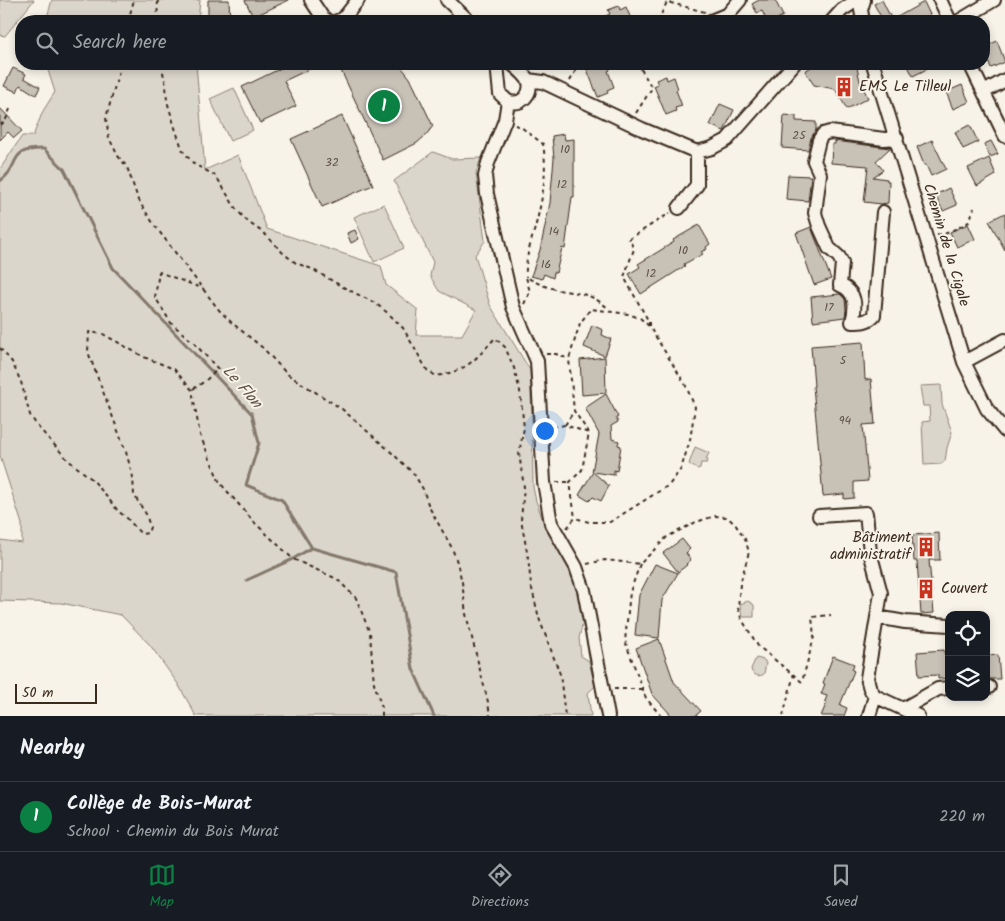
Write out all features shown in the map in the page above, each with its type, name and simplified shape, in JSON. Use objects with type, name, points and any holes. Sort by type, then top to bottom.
[{"type":"street","points":[[311,0],[321,15]]},
{"type":"street","points":[[347,15],[358,0]]},
{"type":"street","points":[[447,0],[463,15]]},
{"type":"street","points":[[726,15],[740,0]]},
{"type":"street","points":[[837,15],[857,0]]},
{"type":"street","points":[[861,15],[864,0]]},
{"type":"street","points":[[940,0],[947,15]]},
{"type":"street","points":[[969,15],[994,0]]},
{"type":"street","points":[[498,70],[500,94],[508,102],[518,102],[525,98],[530,89],[528,80],[518,70]]},
{"type":"street","points":[[528,80],[542,82],[630,124],[696,152],[712,148],[726,140],[789,70]]},
{"type":"street","name":"Chemin de la Cigale","points":[[875,70],[964,362],[986,409],[1005,431]]},
{"type":"street","points":[[973,70],[1005,136]]},
{"type":"street","points":[[984,92],[1005,80]]},
{"type":"street","points":[[508,102],[505,120],[488,163],[485,176],[487,194],[513,307],[537,361],[544,482],[551,523],[576,567],[584,590],[608,716]]},
{"type":"street","points":[[884,212],[874,316],[862,322],[852,322],[856,309],[854,297],[846,287],[840,285],[842,263],[839,257],[829,248],[815,213],[820,174],[814,161],[819,140],[823,134],[830,132],[884,139],[897,138]]},
{"type":"street","points":[[678,208],[697,185],[696,152]]},
{"type":"street","points":[[964,362],[1005,340]]},
{"type":"street","points":[[819,516],[866,513],[870,552],[881,593],[867,678],[870,689],[875,696],[918,716]]},
{"type":"street","points":[[877,618],[945,625]]},
{"type":"street","points":[[903,709],[938,688],[945,688]]},
{"type":"street","points":[[869,716],[875,696]]},
{"type":"path","points":[[130,15],[134,0]]},
{"type":"path","points":[[157,15],[158,0]]},
{"type":"path","points":[[661,15],[667,2],[705,15]]},
{"type":"path","points":[[119,70],[106,118],[109,138],[118,156],[127,167],[137,196],[155,226],[219,310],[262,348],[287,374],[342,409],[414,474],[423,489],[429,507],[452,548],[457,562],[462,582],[466,614],[490,716]]},
{"type":"path","points":[[162,70],[167,101],[183,151],[194,164],[216,176],[236,209],[248,222],[265,234],[284,254],[296,263],[312,269],[342,287],[375,302],[403,328],[427,370],[436,376],[452,373],[468,366],[495,338],[505,347],[514,368],[520,391],[524,428],[519,452],[524,487],[521,520],[531,585],[539,618],[560,674],[565,716]]},
{"type":"path","points":[[564,92],[576,70]]},
{"type":"path","points":[[630,124],[652,88],[642,70]]},
{"type":"path","points":[[0,125],[5,122],[10,109]]},
{"type":"path","points":[[511,123],[522,127],[543,144],[546,160],[542,200],[525,265],[530,292],[526,302],[520,307]]},
{"type":"path","points":[[649,326],[649,322],[624,277],[634,249],[628,239],[678,208]]},
{"type":"path","points":[[935,236],[969,222],[974,208]]},
{"type":"path","points":[[192,390],[206,381],[218,369],[194,343],[170,323],[155,298],[159,272],[204,289]]},
{"type":"path","points":[[526,277],[550,288],[583,293],[600,301],[610,310]]},
{"type":"path","points":[[551,482],[570,482],[582,470],[589,433],[574,411],[569,359],[580,322],[591,309],[610,310],[640,318],[649,326],[685,384],[694,407],[690,440],[681,468],[669,485],[610,522],[589,522],[575,518]]},
{"type":"path","points":[[0,348],[12,362],[21,382],[30,415],[38,427],[68,460],[93,480],[119,512],[141,534],[148,533],[150,527],[146,514],[134,495],[133,477],[126,452],[88,352],[89,332],[103,334],[144,356],[174,369],[192,390],[200,435],[220,483],[255,523],[293,559],[337,579],[356,598],[370,633],[374,683],[382,708],[382,716]]},
{"type":"path","points":[[541,354],[556,354],[569,359]]},
{"type":"path","points":[[565,425],[574,411]]},
{"type":"path","points":[[548,428],[565,425],[589,433]]},
{"type":"path","points":[[564,532],[575,518],[570,482]]},
{"type":"path","points":[[661,716],[646,698],[626,641],[630,592],[640,564],[667,537],[696,522],[715,516],[727,517],[735,524],[745,539],[749,552],[740,584],[738,608],[741,618],[758,646],[802,682],[814,637],[812,617],[831,615]]},
{"type":"path","points":[[580,565],[605,560],[640,564]]},
{"type":"path","points":[[783,716],[794,674]]},
{"type":"path","points":[[607,689],[643,689]]},
{"type":"shaded area","points":[[0,0],[34,0],[22,15],[15,15],[15,24],[5,36],[0,35]]},
{"type":"shaded area","points":[[52,0],[200,0],[199,15],[48,15]]},
{"type":"shaded area","points":[[48,70],[197,70],[205,170],[238,155],[267,229],[381,266],[386,285],[418,310],[416,335],[462,335],[476,310],[439,291],[430,276],[433,262],[394,181],[433,152],[452,159],[481,158],[476,173],[485,241],[475,255],[490,305],[530,370],[533,487],[544,523],[576,583],[583,622],[579,638],[581,656],[589,661],[595,686],[588,693],[591,716],[196,716],[178,684],[150,645],[121,615],[61,603],[0,601],[0,540],[22,543],[22,524],[0,456],[0,169],[22,136],[33,136],[43,111],[55,92]]},
{"type":"shaded area","points":[[234,88],[253,130],[230,141],[210,99]]},
{"type":"shaded area","points":[[384,204],[404,248],[374,262],[354,217]]},
{"type":"shaded area","points":[[941,385],[942,404],[952,432],[945,461],[941,464],[924,465],[922,422],[930,421],[929,406],[923,406],[920,386]]},
{"type":"shaded area","points":[[695,447],[709,453],[706,459],[708,460],[707,463],[701,463],[700,468],[697,469],[689,464]]},
{"type":"shaded area","points":[[748,601],[754,605],[754,617],[742,617],[740,604]]},
{"type":"shaded area","points":[[756,658],[764,660],[766,663],[764,674],[761,676],[752,672],[751,669]]},
{"type":"building","points":[[208,0],[229,0],[230,15],[208,15]]},
{"type":"building","points":[[245,0],[289,0],[257,15],[252,15]]},
{"type":"building","points":[[759,0],[775,0],[782,15],[764,15],[762,11],[757,13],[752,4]]},
{"type":"building","points":[[882,0],[890,15],[880,15],[874,4]]},
{"type":"building","points":[[924,2],[930,15],[901,15]]},
{"type":"building","points":[[619,6],[620,10],[626,7],[629,15],[608,15],[610,14],[608,10]]},
{"type":"building","points":[[997,41],[1005,62],[991,68],[990,65],[990,44]]},
{"type":"building","points":[[13,68],[26,74],[24,78],[40,87],[36,95],[20,85],[17,92],[4,86]]},
{"type":"building","points":[[277,70],[307,70],[284,81],[296,106],[260,123],[242,87]]},
{"type":"building","points":[[341,70],[404,70],[410,78],[433,126],[417,143],[383,160]]},
{"type":"building","points":[[587,70],[610,70],[608,71],[614,87],[607,90],[608,93],[598,97]]},
{"type":"building","name":"EMS Le Tilleul","points":[[857,70],[868,98],[847,109],[835,89],[814,85],[805,71]]},
{"type":"building","points":[[910,70],[925,70],[913,76]]},
{"type":"building","points":[[666,76],[667,80],[674,77],[678,89],[676,90],[682,106],[675,108],[676,111],[666,115],[654,86],[658,84],[656,80]]},
{"type":"building","points":[[962,85],[969,102],[953,109],[946,92]]},
{"type":"building","points":[[720,104],[734,110],[724,131],[710,125]]},
{"type":"building","points":[[0,108],[22,131],[14,138],[8,132],[0,140]]},
{"type":"building","points":[[784,115],[796,116],[796,121],[816,122],[816,130],[811,138],[808,150],[782,148]]},
{"type":"building","points":[[342,116],[373,185],[322,207],[291,139]]},
{"type":"building","points":[[970,125],[978,142],[963,149],[955,132]]},
{"type":"building","points":[[564,134],[565,140],[574,139],[574,197],[572,197],[565,249],[562,248],[556,273],[554,272],[553,278],[544,274],[542,279],[531,276],[540,250],[550,203],[554,158],[552,136]]},
{"type":"building","points":[[932,140],[946,169],[931,176],[926,165],[924,165],[917,147]]},
{"type":"building","points":[[835,141],[890,148],[876,161],[883,170],[873,177],[889,181],[888,203],[864,202],[868,166],[831,163],[832,144],[835,144]]},
{"type":"building","points":[[991,141],[998,154],[990,157],[984,144]]},
{"type":"building","points":[[989,158],[996,175],[977,186],[968,168]]},
{"type":"building","points":[[788,175],[811,176],[808,201],[786,199]]},
{"type":"building","points":[[949,188],[957,205],[943,211],[935,195]]},
{"type":"building","points":[[1005,213],[1005,250],[989,221]]},
{"type":"building","points":[[968,224],[975,239],[957,247],[950,232]]},
{"type":"building","points":[[699,225],[710,244],[706,247],[707,249],[701,252],[703,254],[684,264],[685,266],[641,294],[629,274],[640,267],[638,264]]},
{"type":"building","points":[[811,227],[831,279],[814,285],[796,233]]},
{"type":"building","points":[[355,230],[359,239],[351,243],[347,233]]},
{"type":"building","points":[[840,294],[845,299],[845,317],[813,321],[811,297]]},
{"type":"building","points":[[592,325],[603,330],[602,335],[611,339],[605,356],[584,347]]},
{"type":"building","points":[[863,342],[865,380],[871,379],[875,424],[863,425],[868,481],[854,482],[854,498],[844,499],[844,494],[823,496],[811,346]]},
{"type":"building","points":[[605,357],[606,393],[582,395],[580,360]]},
{"type":"building","points":[[606,394],[618,417],[616,418],[618,422],[611,426],[612,439],[619,441],[618,445],[621,446],[617,471],[614,470],[614,475],[592,472],[599,434],[585,408]]},
{"type":"building","points":[[593,472],[609,486],[601,501],[593,497],[589,501],[579,495]]},
{"type":"building","points":[[939,533],[940,560],[929,560],[934,613],[921,614],[917,561],[914,561],[912,535]]},
{"type":"building","points":[[682,539],[690,549],[686,553],[691,560],[678,572],[663,553]]},
{"type":"building","points":[[655,564],[678,573],[662,600],[659,638],[635,635],[639,595]]},
{"type":"building","points":[[659,639],[674,682],[701,711],[695,716],[672,716],[652,694],[636,648]]},
{"type":"building","points":[[944,650],[945,678],[938,679],[938,675],[919,676],[917,652]]},
{"type":"building","points":[[998,655],[1000,679],[990,679],[990,656]]},
{"type":"building","points":[[833,656],[854,664],[852,670],[854,671],[840,705],[847,708],[844,716],[821,716],[827,702],[825,701],[827,696],[821,694],[825,684],[823,683]]},
{"type":"waterway","name":"Le Flon","points":[[0,181],[7,175],[16,159],[24,151],[44,149],[64,169],[113,268],[252,414],[259,443],[246,485],[282,500],[312,548],[396,572],[413,669],[434,716]]},
{"type":"waterway","points":[[247,580],[293,559],[311,548]]},
{"type":"place","name":"EMS Le Tilleul","points":[[844,87]]},
{"type":"place","name":"Collège de Bois-Murat","points":[[384,106]]},
{"type":"place","name":"Bâtiment administratif","points":[[926,547]]},
{"type":"place","name":"Couvert","points":[[926,589]]}]
